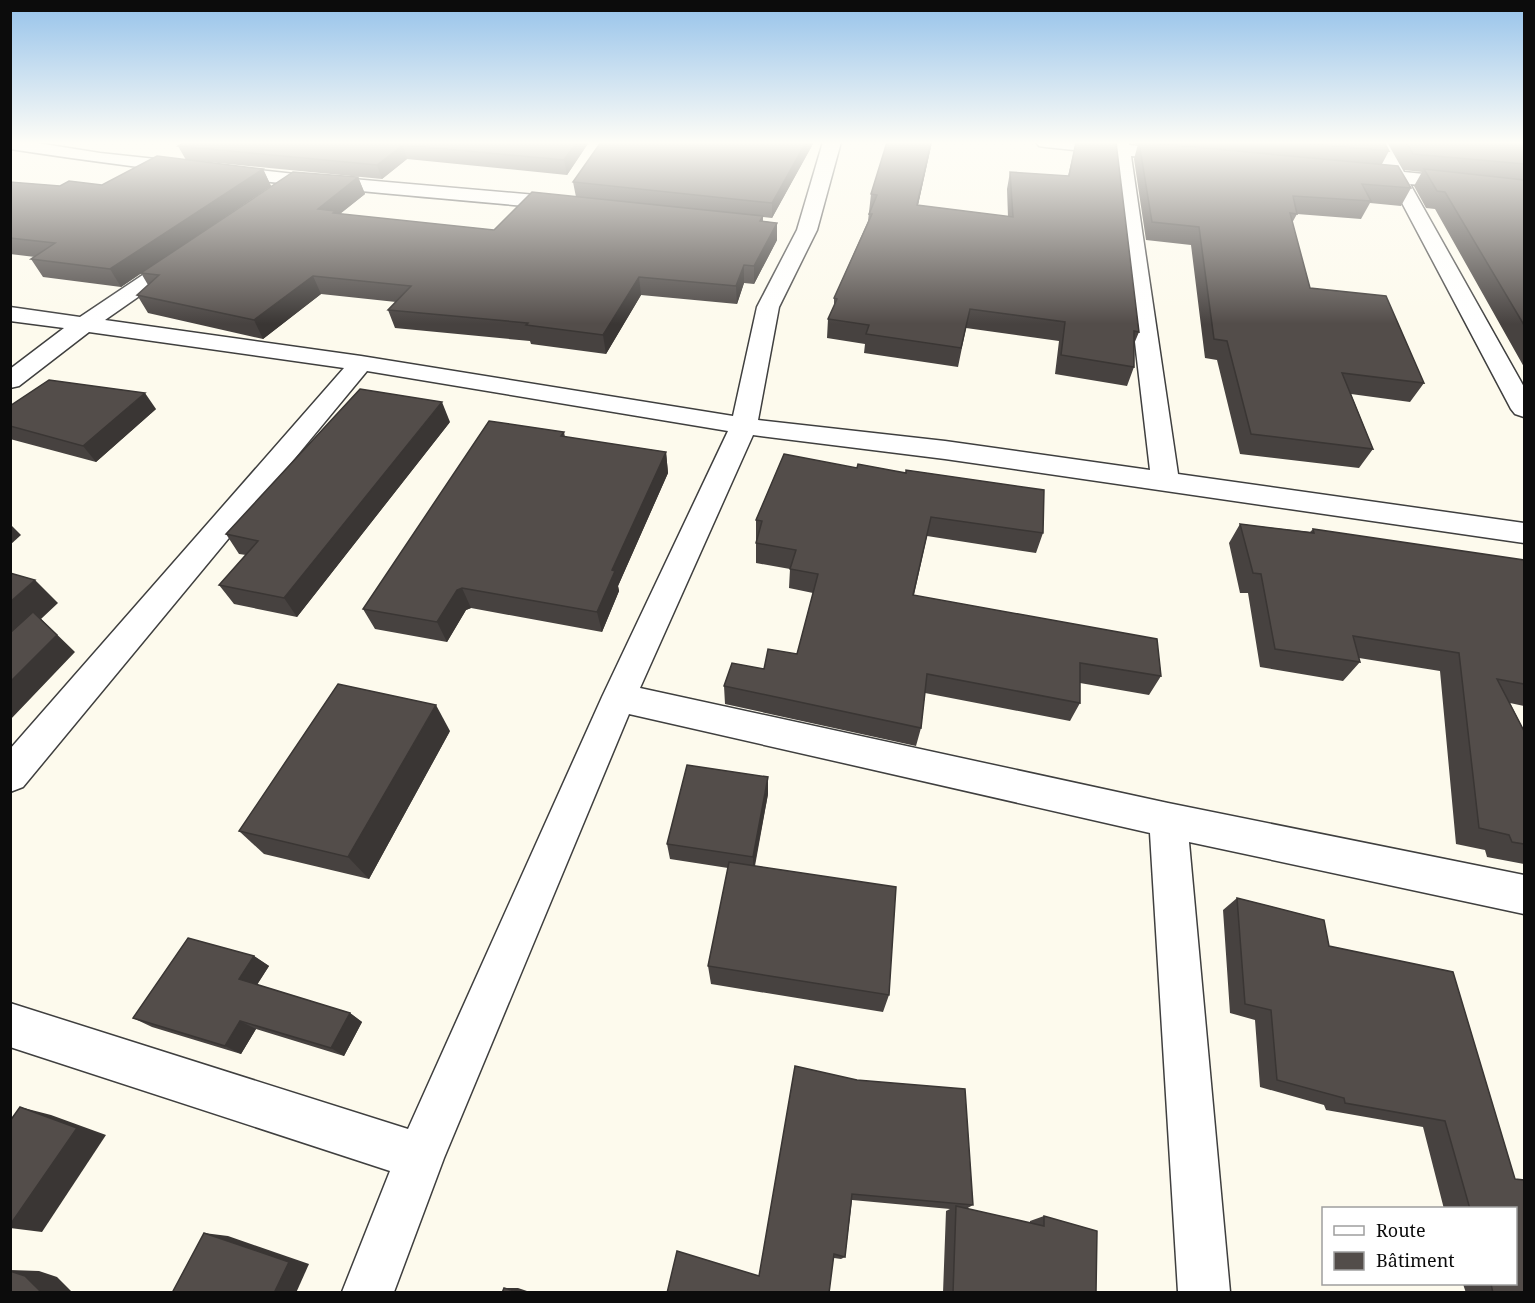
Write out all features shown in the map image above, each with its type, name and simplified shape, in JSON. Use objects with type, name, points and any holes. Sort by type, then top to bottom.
[{"type":"street","points":[[560,203],[584,206]]},
{"type":"street","points":[[368,1293],[420,1157],[619,697],[744,426],[768,307],[806,203]]},
{"type":"street","points":[[1128,203],[1165,482]]},
{"type":"street","points":[[1411,203],[1524,409]]},
{"type":"street","points":[[10,381],[85,324],[200,246]]},
{"type":"street","points":[[10,314],[361,363],[744,426],[945,450],[1524,533]]},
{"type":"street","points":[[10,776],[361,363]]},
{"type":"street","points":[[619,697],[1168,820],[1524,895]]},
{"type":"street","points":[[1168,820],[1204,1293]]},
{"type":"street","points":[[10,1024],[420,1157]]},
{"type":"building","points":[[10,203],[211,203],[110,269],[31,259],[55,243],[10,238]]},
{"type":"building","points":[[247,203],[326,203],[318,209],[335,211],[333,213],[494,230],[521,203],[636,203],[763,216],[760,221],[777,223],[754,266],[744,265],[736,286],[639,277],[603,335],[526,325],[528,323],[388,310],[411,286],[313,276],[254,320],[137,295],[159,275],[141,273]]},
{"type":"building","points":[[874,203],[917,203],[917,205],[1013,217],[1012,203],[1123,203],[1139,332],[1134,331],[1134,367],[1061,355],[1065,322],[970,309],[961,348],[866,334],[869,325],[828,319],[837,299],[834,298],[872,214],[869,214]]},
{"type":"building","points":[[1149,203],[1295,203],[1297,214],[1290,213],[1310,288],[1386,296],[1424,383],[1342,373],[1373,449],[1251,434],[1227,341],[1214,339],[1199,227],[1152,222]]},
{"type":"building","points":[[1451,203],[1524,203],[1524,325]]},
{"type":"building","points":[[49,380],[145,393],[83,446],[10,426],[10,406]]},
{"type":"building","points":[[360,389],[442,402],[284,598],[219,585],[258,541],[226,534]]},
{"type":"building","points":[[489,421],[564,432],[561,436],[666,452],[612,570],[615,571],[597,612],[462,588],[457,590],[437,622],[363,609]]},
{"type":"building","points":[[784,454],[857,468],[858,464],[906,473],[906,470],[1044,490],[1043,533],[931,517],[913,595],[1157,639],[1161,676],[1080,663],[1080,703],[927,674],[921,728],[724,686],[732,663],[764,669],[768,649],[797,654],[818,574],[790,569],[796,550],[756,543],[762,521],[756,520]]},
{"type":"building","points":[[1240,524],[1314,533],[1313,529],[1524,560],[1524,684],[1497,679],[1524,731],[1524,844],[1512,842],[1509,835],[1479,828],[1459,653],[1353,636],[1360,662],[1275,649],[1261,574],[1253,573]]},
{"type":"building","points":[[10,573],[35,580],[10,602]]},
{"type":"building","points":[[33,612],[57,635],[10,682],[10,633]]},
{"type":"building","points":[[338,684],[436,705],[348,857],[239,831]]},
{"type":"building","points":[[687,765],[768,777],[753,857],[667,844]]},
{"type":"building","points":[[729,862],[896,887],[889,995],[708,966]]},
{"type":"building","points":[[1237,898],[1324,920],[1329,946],[1453,972],[1515,1179],[1524,1180],[1524,1293],[1493,1293],[1491,1285],[1517,1285],[1517,1207],[1469,1207],[1445,1121],[1345,1103],[1344,1098],[1277,1080],[1271,1010],[1245,1004]]},
{"type":"building","points":[[188,938],[254,956],[239,979],[350,1013],[331,1048],[240,1021],[225,1046],[133,1018]]},
{"type":"building","points":[[795,1066],[857,1080],[965,1089],[973,1205],[852,1194],[845,1257],[834,1254],[829,1293],[667,1293],[677,1251],[759,1276]]},
{"type":"building","points":[[20,1107],[77,1128],[10,1225],[10,1121]]},
{"type":"building","points":[[956,1206],[1044,1226],[1044,1216],[1097,1231],[1096,1293],[953,1293]]},
{"type":"building","points":[[204,1233],[289,1262],[274,1293],[172,1293]]},
{"type":"building","points":[[10,1271],[25,1276],[43,1293],[10,1293]]},
{"type":"building","points":[[504,1288],[521,1293],[502,1293]]}]
